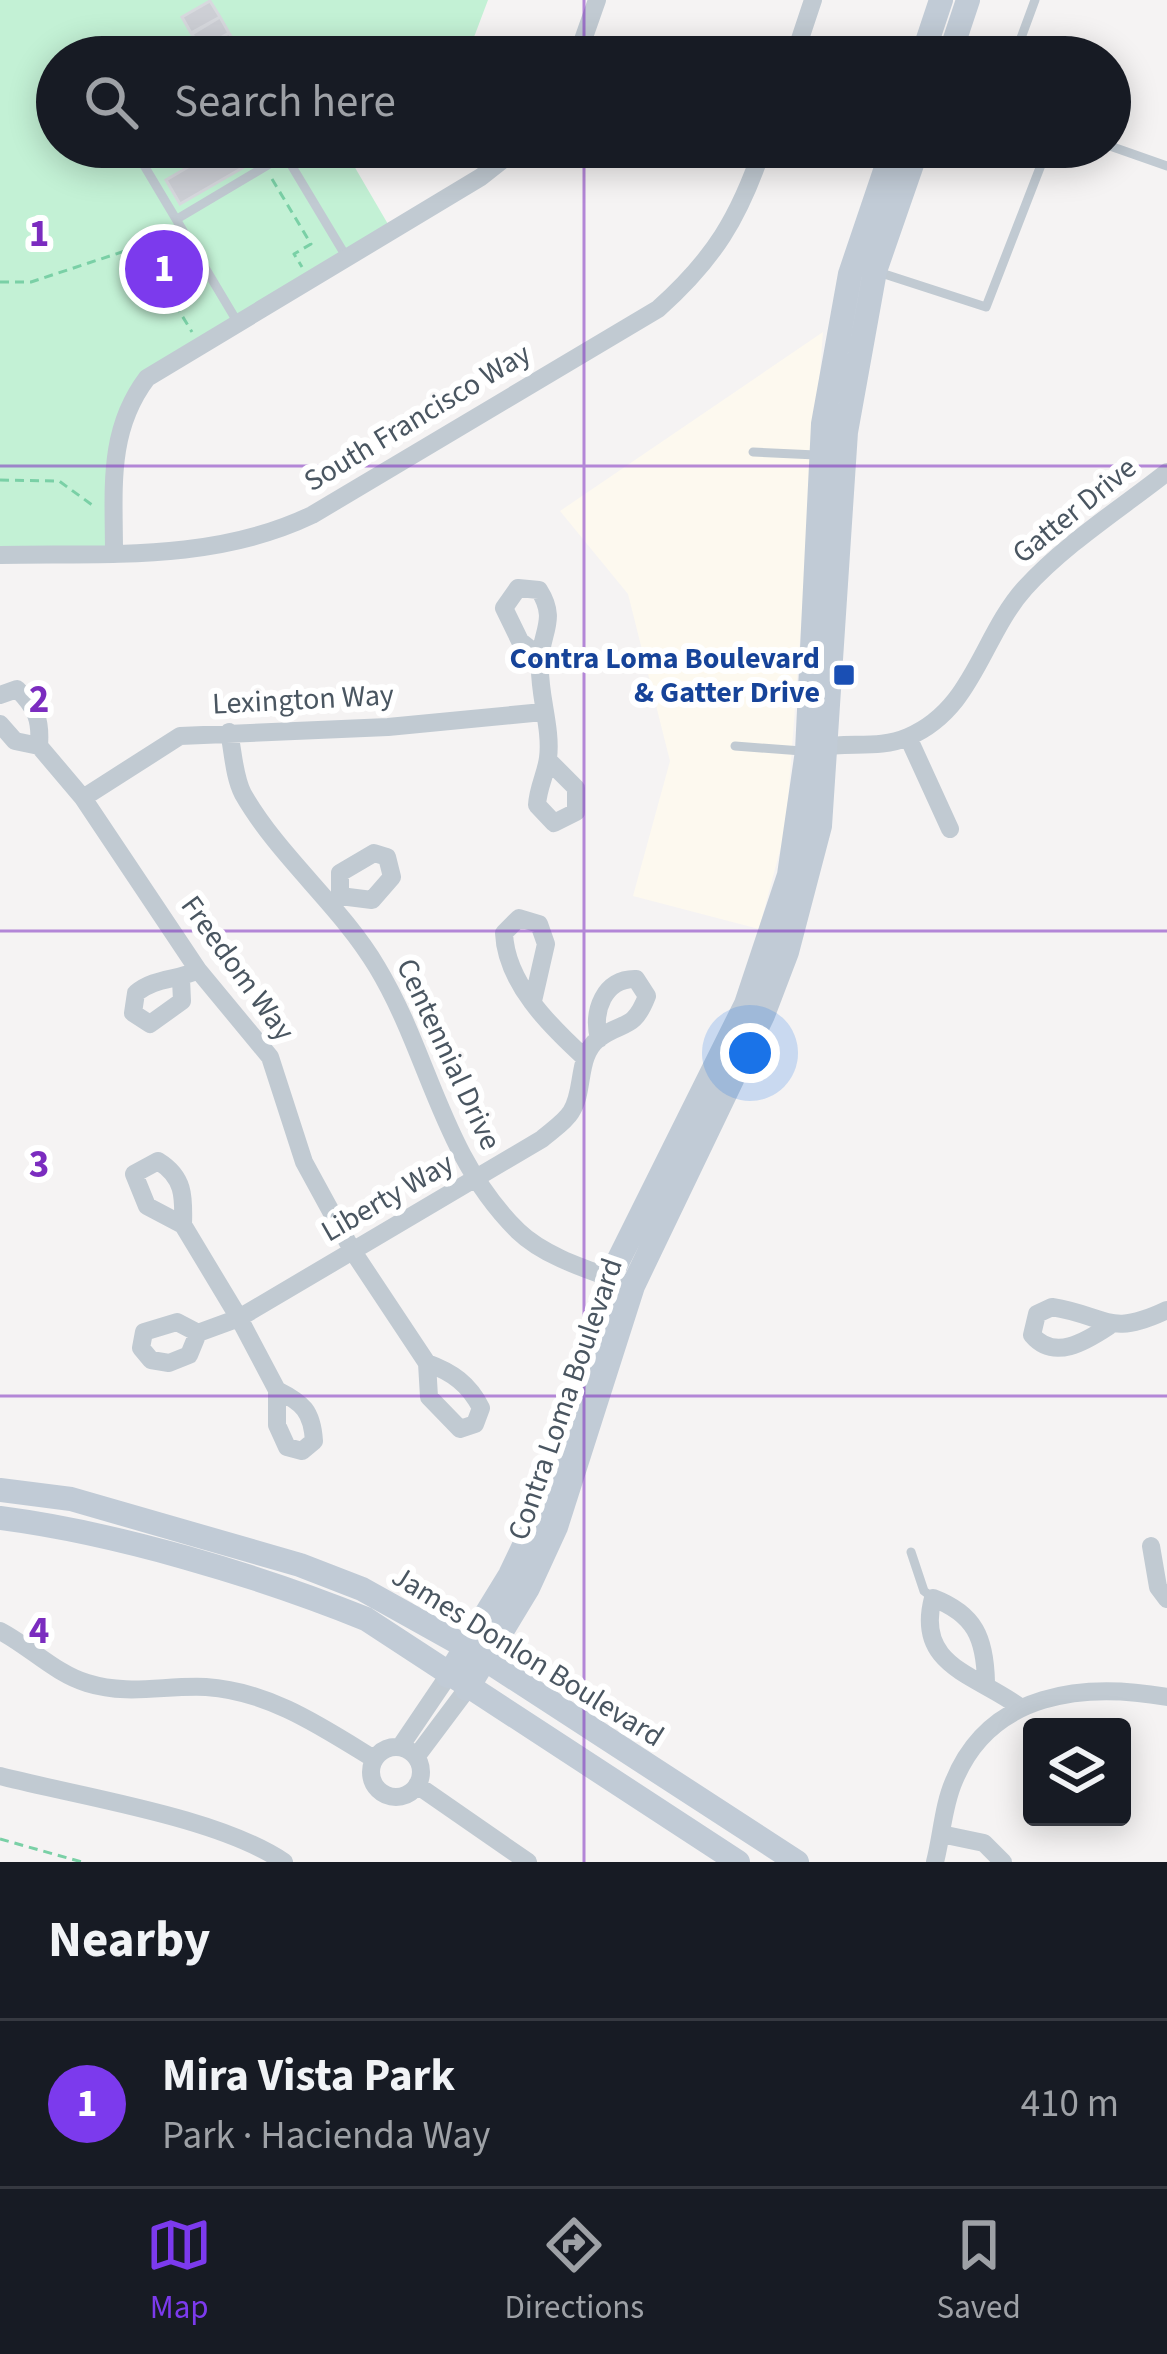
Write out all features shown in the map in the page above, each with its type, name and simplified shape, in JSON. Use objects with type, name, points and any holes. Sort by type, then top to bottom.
[{"type":"main road","points":[[929,36],[941,0]]},
{"type":"main road","points":[[956,36],[968,0]]},
{"type":"main road","name":"Contra Loma Boulevard","points":[[458,1683],[556,1527],[621,1282],[787,952],[820,826],[816,748],[821,455],[850,274],[885,168]]},
{"type":"main road","name":"Contra Loma Boulevard","points":[[816,748],[846,432],[875,271],[911,168]]},
{"type":"main road","name":"James Donlon Boulevard","points":[[0,1490],[71,1499],[300,1564],[362,1589],[476,1653],[797,1862]]},
{"type":"main road","name":"James Donlon Boulevard","points":[[0,1518],[54,1525],[312,1597],[366,1619],[738,1862]]},
{"type":"street","points":[[584,36],[596,0]]},
{"type":"street","points":[[801,36],[813,0]]},
{"type":"street","points":[[114,553],[114,446],[127,405],[147,378],[493,168]]},
{"type":"street","name":"South Francisco Way","points":[[0,555],[218,549],[268,536],[658,309],[698,274],[741,211],[756,168]]},
{"type":"street","name":"Gatter Drive","points":[[816,748],[863,748],[908,737],[938,719],[961,696],[1005,614],[1028,584],[1167,472]]},
{"type":"street","points":[[539,656],[548,760]]},
{"type":"street","points":[[0,695],[17,688],[32,704],[41,721],[39,746],[15,741],[0,724]]},
{"type":"street","name":"Lexington Way","points":[[83,798],[180,736],[388,727],[543,712]]},
{"type":"street","name":"Centennial Drive","points":[[229,732],[241,791],[334,900],[376,964],[401,1012],[435,1105],[476,1180],[521,1234],[621,1282]]},
{"type":"street","points":[[908,737],[950,829]]},
{"type":"street","name":"Freedom Way","points":[[39,746],[83,798],[190,974],[270,1057],[304,1162],[352,1250],[428,1364]]},
{"type":"street","points":[[533,1001],[585,1058],[599,1039]]},
{"type":"street","name":"Liberty Way","points":[[198,1333],[239,1318],[542,1139],[573,1111],[585,1058]]},
{"type":"street","points":[[183,1226],[277,1390]]},
{"type":"street","points":[[1109,1326],[1136,1325],[1167,1310]]},
{"type":"street","points":[[1151,1546],[1158,1587],[1167,1599]]},
{"type":"street","points":[[986,1682],[986,1653],[976,1631],[960,1609],[933,1598],[926,1626],[935,1650],[961,1673],[986,1682],[1020,1707]]},
{"type":"street","points":[[0,1631],[81,1682],[136,1693],[201,1687],[240,1691],[307,1718],[374,1760]]},
{"type":"street","points":[[408,1752],[458,1683]]},
{"type":"street","points":[[935,1862],[960,1766],[991,1727],[1020,1707],[1082,1691],[1167,1697]]},
{"type":"street","points":[[385,1750],[408,1752],[421,1772],[417,1785],[404,1796],[387,1795],[374,1784],[374,1760],[385,1750]]},
{"type":"street","points":[[0,1776],[218,1832],[262,1847],[284,1862]]},
{"type":"street","points":[[417,1785],[528,1862]]},
{"type":"street","points":[[941,1834],[992,1846],[1003,1862]]},
{"type":"lane","points":[[1022,36],[1035,0]]},
{"type":"lane","points":[[1131,153],[1167,166]]},
{"type":"lane","points":[[146,168],[238,323]]},
{"type":"lane","points":[[177,219],[263,168]]},
{"type":"lane","points":[[293,168],[347,258]]},
{"type":"lane","points":[[875,271],[986,307],[1040,168]]},
{"type":"lane","points":[[753,452],[821,455]]},
{"type":"lane","points":[[735,746],[816,748]]},
{"type":"lane","points":[[910,1552],[924,1591],[933,1598]]},
{"type":"path","points":[[266,168],[310,244],[294,254],[310,280]]},
{"type":"path","points":[[0,282],[54,277],[134,248],[145,255],[200,346]]},
{"type":"path","points":[[0,480],[59,481],[96,508],[114,508]]},
{"type":"path","points":[[0,1839],[82,1862]]},
{"type":"shaded area","points":[[823,332],[786,828],[759,929],[633,896],[670,761],[628,594],[560,511]]},
{"type":"green space","points":[[0,0],[488,0],[474,36],[36,36],[36,168],[355,168],[392,231],[147,378],[127,405],[114,553],[0,555]]},
{"type":"building","points":[[210,1],[220,17],[191,33],[182,17]]},
{"type":"building","points":[[220,17],[229,33],[224,36],[192,34]]},
{"type":"building","points":[[186,168],[242,168],[180,204],[166,180]]},
{"type":"place","name":"Mira Vista Park","points":[[164,269]]},
{"type":"place","name":"Contra Loma Boulevard & Gatter Drive","points":[[844,675]]}]
